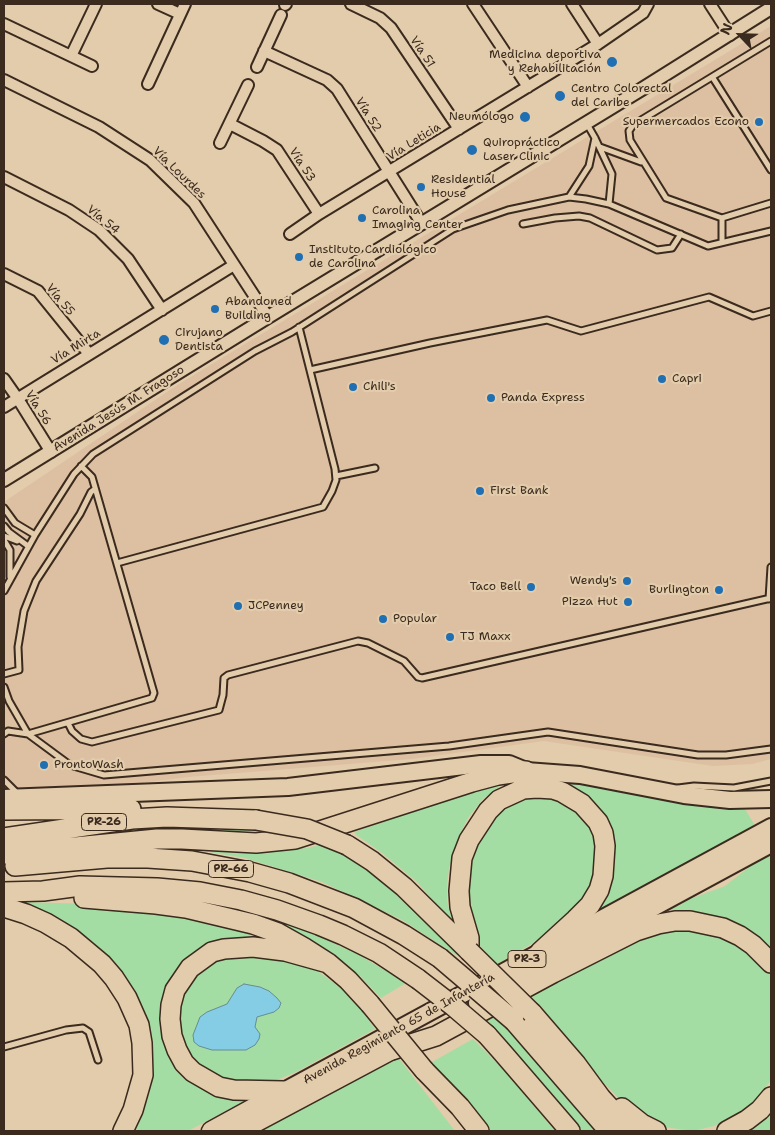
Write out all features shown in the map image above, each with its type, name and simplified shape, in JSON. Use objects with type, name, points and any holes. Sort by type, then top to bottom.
[{"type":"highway","points":[[4,854],[157,839],[256,843],[295,839],[498,774],[526,771]]},
{"type":"highway","points":[[469,950],[469,938],[460,907],[459,891],[462,858],[469,840],[488,811],[499,800],[523,789],[537,788],[553,789],[562,792],[582,804],[598,822],[605,846],[603,876],[599,890],[590,905],[540,952]]},
{"type":"highway","points":[[4,810],[168,808],[206,818]]},
{"type":"highway","name":"PR-26","points":[[4,838],[132,819],[206,818],[256,820],[307,830],[347,845],[372,861],[404,887],[532,1013],[576,1064]]},
{"type":"highway","name":"PR-66","points":[[4,867],[108,858],[192,861],[250,872],[311,891],[354,908],[404,935],[440,958],[514,1021],[609,1131]]},
{"type":"highway","name":"PR-66","points":[[43,891],[80,886],[157,888],[200,892],[241,900],[277,910],[335,932],[379,953],[418,979],[453,1006],[502,1052],[570,1131]]},
{"type":"highway","points":[[4,892],[43,891],[82,898],[186,908],[232,918],[278,933],[328,963],[348,980],[424,1070],[460,1107],[478,1131]]},
{"type":"highway","points":[[4,907],[26,914],[70,938],[102,964],[127,998],[139,1025],[143,1051],[143,1075],[133,1110],[122,1131]]},
{"type":"highway","points":[[392,1050],[436,1036],[636,931],[658,924],[676,920],[690,920],[724,928],[753,945],[771,963]]},
{"type":"highway","points":[[284,1091],[234,1090],[219,1087],[193,1072],[184,1063],[176,1050],[172,1036],[170,1019],[175,990],[183,977],[202,958],[212,952],[224,949],[252,946],[328,963]]},
{"type":"highway","name":"Avenida Regimiento 65 de Infantería","points":[[240,1131],[392,1050]]},
{"type":"highway","points":[[576,1064],[601,1098],[631,1131]]},
{"type":"highway","points":[[576,1064],[625,1111],[642,1124],[656,1131]]},
{"type":"highway","points":[[424,1070],[463,1131]]},
{"type":"highway","name":"Avenida Regimiento 65 de Infantería","points":[[211,1131],[284,1091]]},
{"type":"highway","points":[[727,1131],[754,1115],[771,1097]]},
{"type":"main road","points":[[4,798],[288,787],[480,764],[509,764],[526,771],[580,775],[706,798],[730,800],[771,799]]},
{"type":"main road","name":"Avenida Regimiento 65 de Infantería","points":[[284,1091],[771,827]]},
{"type":"main road","name":"Avenida Regimiento 65 de Infantería","points":[[392,1050],[771,844]]},
{"type":"street","points":[[70,56],[96,4]]},
{"type":"street","points":[[158,4],[180,14]]},
{"type":"street","points":[[148,84],[185,4]]},
{"type":"street","name":"Vía 51","points":[[351,4],[380,18],[391,28],[459,129]]},
{"type":"street","points":[[473,4],[528,87]]},
{"type":"street","points":[[572,4],[598,44]]},
{"type":"street","name":"Vía Leticia","points":[[290,234],[319,214],[598,44],[644,13],[648,4]]},
{"type":"street","points":[[710,4],[730,35]]},
{"type":"street","name":"Avenida Jesús M. Fragoso","points":[[4,480],[730,35],[771,8]]},
{"type":"street","points":[[257,67],[280,15]]},
{"type":"street","points":[[4,24],[92,66]]},
{"type":"street","name":"Vía 52","points":[[264,51],[326,80],[337,89],[422,224]]},
{"type":"street","name":"Vía Lourdes","points":[[4,80],[99,127],[150,160],[194,202],[268,317]]},
{"type":"street","points":[[220,143],[248,85]]},
{"type":"street","name":"Vía 53","points":[[230,124],[277,150],[319,214]]},
{"type":"street","name":"Vía 54","points":[[4,177],[69,210],[99,230],[128,259],[162,310]]},
{"type":"street","name":"Vía Mirta","points":[[4,407],[234,265]]},
{"type":"street","name":"Vía 55","points":[[4,274],[38,291],[89,354]]},
{"type":"street","name":"Vía 56","points":[[4,379],[51,452]]},
{"type":"lane","points":[[771,41],[633,125],[630,131],[630,140],[666,198],[722,218],[771,203]]},
{"type":"lane","points":[[713,78],[771,170]]},
{"type":"lane","points":[[586,123],[596,138],[612,174],[609,204]]},
{"type":"lane","points":[[569,198],[588,166],[596,138]]},
{"type":"lane","points":[[600,148],[641,162],[643,161]]},
{"type":"lane","points":[[4,591],[34,535],[74,474],[93,454],[120,435],[256,351],[299,327],[452,229],[508,210],[569,198],[586,199],[609,204],[708,246],[771,231]]},
{"type":"lane","points":[[523,224],[571,217],[590,218],[657,250],[672,248],[680,234]]},
{"type":"lane","points":[[722,218],[722,242]]},
{"type":"lane","points":[[310,370],[430,343],[547,320],[581,331],[709,297],[753,316],[771,311]]},
{"type":"lane","points":[[117,564],[323,506],[332,492],[336,476],[299,327]]},
{"type":"lane","points":[[4,734],[8,731],[28,734],[152,698],[154,693],[92,477],[81,466]]},
{"type":"lane","points":[[336,476],[375,468]]},
{"type":"lane","points":[[4,674],[19,670],[18,647],[24,611],[30,596],[40,576],[80,514],[91,492],[95,489]]},
{"type":"lane","points":[[4,508],[15,522],[34,535]]},
{"type":"lane","points":[[4,527],[28,546]]},
{"type":"lane","points":[[4,527],[5,538],[10,550],[10,580]]},
{"type":"lane","points":[[5,538],[28,546]]},
{"type":"lane","points":[[68,723],[72,732],[81,739],[92,742],[219,710],[224,678],[228,674],[358,641],[368,643],[404,661],[418,677],[422,678],[770,599],[771,567]]},
{"type":"lane","points":[[4,687],[6,701],[28,734],[70,765],[104,776],[449,746],[548,732],[698,755],[726,755],[771,749]]},
{"type":"lane","points":[[4,780],[22,798]]},
{"type":"lane","points":[[660,790],[694,786],[734,788],[771,781]]},
{"type":"lane","points":[[4,1048],[66,1030],[83,1028],[89,1032],[98,1060]]},
{"type":"shaded area","points":[[771,26],[771,759],[752,764],[713,766],[544,741],[411,759],[188,777],[85,790],[4,792],[4,502],[179,384]]},
{"type":"green space","points":[[563,779],[697,805],[745,809],[757,829],[596,915],[591,908],[606,881],[585,796],[567,785],[513,782],[500,786],[482,800],[468,818],[461,832],[449,868],[447,884],[447,901],[455,922],[453,923],[417,882],[354,832],[392,819],[398,813],[491,782]]},
{"type":"green space","points":[[548,796],[582,815],[592,833],[595,844],[597,861],[595,876],[589,892],[580,907],[547,935],[497,964],[480,946],[473,933],[465,882],[475,845],[492,815],[520,798]]},
{"type":"green space","points":[[176,823],[276,831],[232,835],[51,840],[96,827]]},
{"type":"green space","points":[[323,844],[337,849],[385,880],[461,953],[456,955],[402,920],[322,882],[245,858],[179,847],[269,850],[308,848]]},
{"type":"green space","points":[[771,849],[771,951],[730,922],[710,915],[671,910],[687,900],[725,886],[748,868],[757,856]]},
{"type":"green space","points":[[18,902],[95,904],[168,912],[234,928],[256,937],[257,940],[192,956],[168,1045],[248,1099],[188,1131],[127,1131],[138,1112],[131,991]]},
{"type":"green space","points":[[245,910],[263,914],[303,929],[359,955],[406,983],[381,998],[361,977],[325,952],[285,930],[245,912]]},
{"type":"green space","points":[[672,927],[722,935],[761,961],[771,975],[771,1080],[758,1098],[737,1116],[714,1126],[697,1130],[664,1127],[653,1123],[625,1105],[599,1078],[542,1008],[529,997],[577,972],[576,969],[636,938]]},
{"type":"green space","points":[[246,949],[307,966],[319,972],[343,990],[356,1003],[375,1029],[296,1072],[267,1084],[232,1084],[196,1069],[174,1023],[181,986],[201,963]]},
{"type":"green space","points":[[496,1016],[600,1131],[577,1131],[509,1044],[485,1022]]},
{"type":"green space","points":[[473,1039],[502,1068],[555,1131],[486,1131],[432,1062]]},
{"type":"green space","points":[[397,1056],[455,1131],[258,1131]]},
{"type":"green space","points":[[771,1106],[771,1131],[740,1131]]},
{"type":"water","points":[[244,984],[269,991],[281,1003],[274,1012],[257,1017],[255,1027],[260,1034],[255,1045],[246,1050],[212,1050],[199,1046],[194,1042],[193,1035],[200,1017],[227,1004],[237,988]]},
{"type":"place","name":"Medicina deportiva y Rehabilitación","points":[[612,62]]},
{"type":"place","name":"Centro Colorectal del Caribe","points":[[560,96]]},
{"type":"place","name":"Neumólogo","points":[[525,117]]},
{"type":"place","name":"Supermercados Econo","points":[[759,122]]},
{"type":"place","name":"Quiropráctico Laser Clinic","points":[[472,150]]},
{"type":"place","name":"Residential House","points":[[421,187]]},
{"type":"place","name":"Carolina Imaging Center","points":[[362,218]]},
{"type":"place","name":"Instituto Cardiológico de Carolina","points":[[299,257]]},
{"type":"place","name":"Abandoned Building","points":[[215,309]]},
{"type":"place","name":"Cirujano Dentista","points":[[164,340]]},
{"type":"place","name":"Capri","points":[[662,379]]},
{"type":"place","name":"Chili's","points":[[353,387]]},
{"type":"place","name":"Panda Express","points":[[491,398]]},
{"type":"place","name":"First Bank","points":[[480,491]]},
{"type":"place","name":"Wendy's","points":[[627,581]]},
{"type":"place","name":"Taco Bell","points":[[531,587]]},
{"type":"place","name":"Burlington","points":[[719,590]]},
{"type":"place","name":"Pizza Hut","points":[[628,602]]},
{"type":"place","name":"JCPenney","points":[[238,606]]},
{"type":"place","name":"Popular","points":[[383,619]]},
{"type":"place","name":"TJ Maxx","points":[[450,637]]},
{"type":"place","name":"ProntoWash","points":[[44,765]]}]
